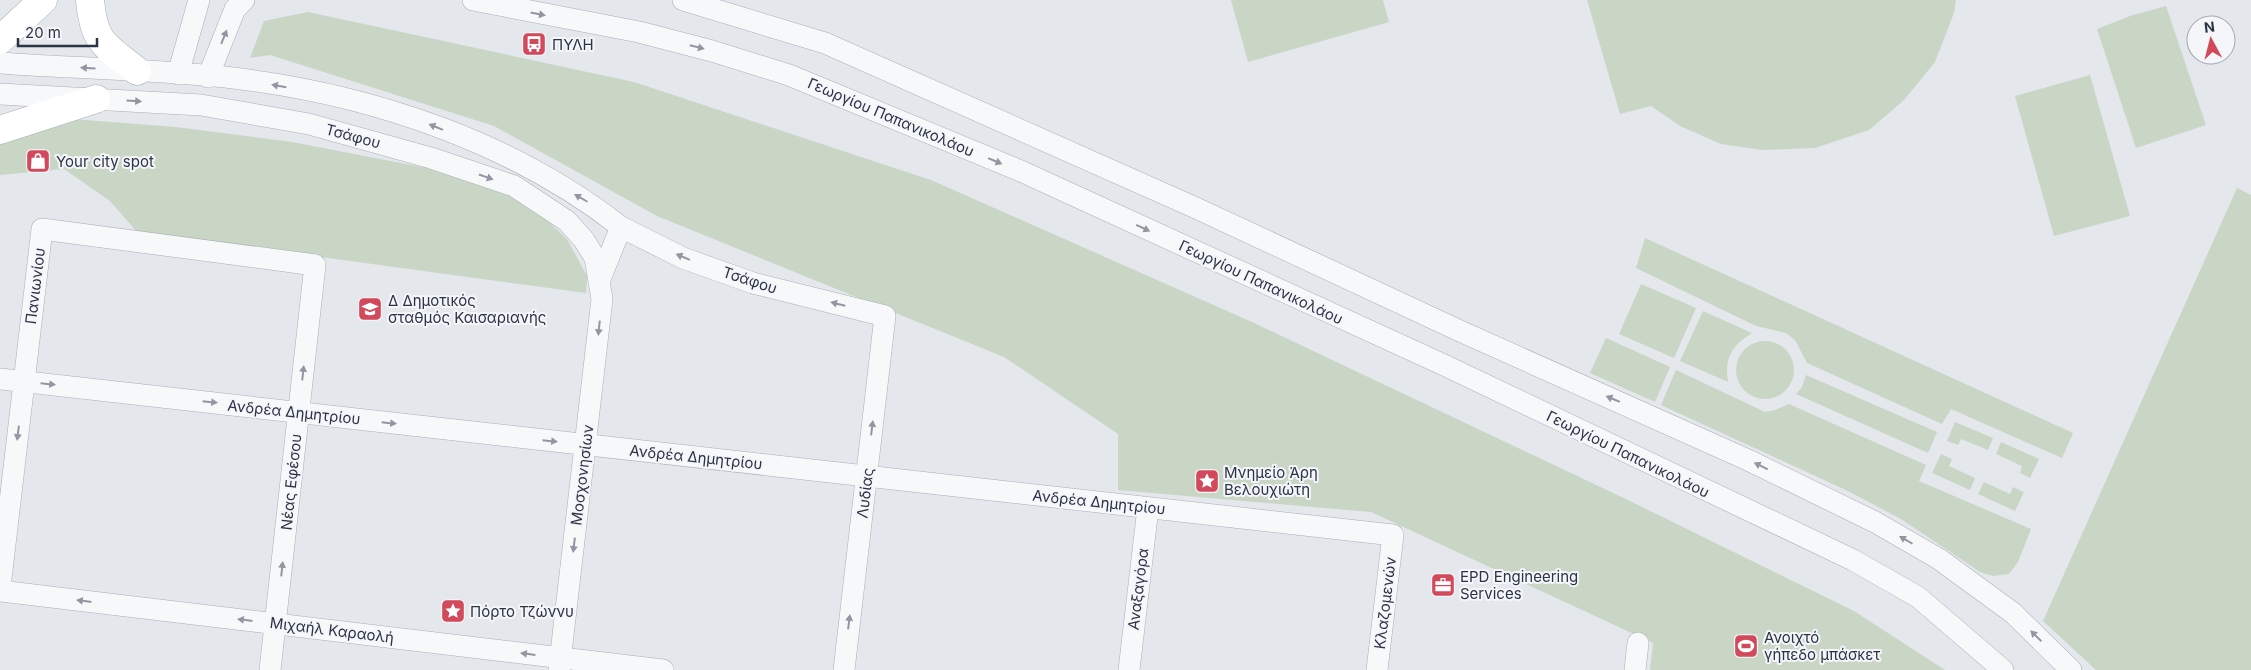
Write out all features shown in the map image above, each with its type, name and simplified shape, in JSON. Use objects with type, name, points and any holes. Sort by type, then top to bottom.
[{"type":"main road","points":[[0,40],[43,0]]},
{"type":"main road","points":[[90,0],[92,22],[100,41],[137,71]]},
{"type":"main road","points":[[0,130],[96,99]]},
{"type":"street","points":[[178,74],[199,0]]},
{"type":"street","points":[[208,77],[235,9],[244,0]]},
{"type":"street","name":"Γεωργίου Παπανικολάου","points":[[473,0],[639,32],[712,51],[780,72],[1023,172],[1444,365],[1852,560],[1918,598],[2003,670]]},
{"type":"street","points":[[683,0],[826,43],[1196,208],[1460,331],[1748,460],[1875,522],[1939,559],[2013,614],[2071,670]]},
{"type":"street","name":"Τσάφου","points":[[0,63],[241,79],[327,95],[409,116],[480,145],[536,172],[591,204],[620,227],[683,258],[753,283],[885,316]]},
{"type":"street","name":"Τσάφου","points":[[0,94],[201,105],[309,124],[431,158],[514,186],[567,221],[584,240],[595,258],[600,279]]},
{"type":"street","points":[[600,279],[620,227]]},
{"type":"street","name":"Πανιωνίου","points":[[0,589],[42,228],[315,265]]},
{"type":"street","name":"Νέας Εφέσου","points":[[270,670],[315,265]]},
{"type":"street","name":"Μοσχονησίων","points":[[560,664],[602,300],[600,279]]},
{"type":"street","name":"Λυδίας","points":[[844,670],[885,316]]},
{"type":"street","name":"Ανδρέα Δημητρίου","points":[[0,379],[1393,535]]},
{"type":"street","name":"Αναξαγόρα","points":[[1129,670],[1148,508]]},
{"type":"street","name":"Κλαζομενών","points":[[1377,670],[1393,535]]},
{"type":"street","name":"Μιχαήλ Καραολή","points":[[0,589],[276,624],[560,664],[663,670]]},
{"type":"street","points":[[1635,670],[1638,643]]},
{"type":"green space","points":[[1231,0],[1383,0],[1389,22],[1248,62]]},
{"type":"green space","points":[[1587,0],[1956,0],[1954,13],[1935,62],[1904,100],[1869,130],[1815,148],[1762,150],[1721,144],[1680,126],[1651,106],[1620,114]]},
{"type":"green space","points":[[2166,6],[2206,125],[2136,148],[2097,29],[2130,16]]},
{"type":"green space","points":[[308,12],[634,82],[931,180],[1252,322],[1632,502],[1854,611],[1945,670],[1650,670],[1653,643],[1371,512],[1118,490],[1118,434],[1004,357],[657,216],[494,126],[270,55],[250,58],[264,21]]},
{"type":"green space","points":[[2090,75],[2130,216],[2054,236],[2015,96]]},
{"type":"green space","points":[[72,119],[176,127],[292,142],[458,174],[501,189],[537,211],[567,239],[587,276],[586,293],[137,232],[110,201],[64,169],[0,175],[0,138]]},
{"type":"green space","points":[[2237,188],[2251,195],[2251,670],[2096,670],[2043,621]]},
{"type":"green space","points":[[1645,238],[2073,433],[2062,458],[1951,409],[1942,424],[1807,363],[1795,340],[1786,333],[1756,326],[1636,268]]},
{"type":"green space","points":[[1641,284],[1696,308],[1674,358],[1619,334]]},
{"type":"green space","points":[[1703,311],[1752,333],[1739,343],[1731,353],[1727,366],[1728,382],[1680,361]]},
{"type":"green space","points":[[1606,338],[1670,367],[1655,402],[1590,373]]},
{"type":"green space","points":[[1765,341],[1776,343],[1786,349],[1792,359],[1794,370],[1792,381],[1786,391],[1776,397],[1765,399],[1754,397],[1744,391],[1738,381],[1736,370],[1738,359],[1744,349],[1754,343]]},
{"type":"green space","points":[[1676,370],[1765,412],[1789,404],[1926,465],[1919,481],[2031,529],[2018,562],[2009,574],[1993,576],[1980,572],[1901,519],[1850,492],[1661,405]]},
{"type":"green space","points":[[1806,375],[1937,432],[1928,453],[1796,394],[1802,387]]},
{"type":"green space","points":[[1955,422],[1993,438],[1988,450],[1961,439],[1958,445],[1947,441]]},
{"type":"green space","points":[[2001,442],[2039,459],[2030,478],[2020,473],[2022,466],[1996,454]]},
{"type":"green space","points":[[1941,454],[1952,459],[1949,466],[1975,478],[1970,490],[1932,473]]},
{"type":"green space","points":[[1984,482],[2010,494],[2013,487],[2024,492],[2015,511],[1978,494]]},
{"type":"place","name":"ΠΥΛΗ","points":[[534,44]]},
{"type":"place","name":"Your city spot","points":[[38,161]]},
{"type":"place","name":"Δ Δημοτικός σταθμός Καισαριανής","points":[[370,309]]},
{"type":"place","name":"Μνημείο Άρη Βελουχιώτη","points":[[1207,481]]},
{"type":"place","name":"EPD Engineering Services","points":[[1443,585]]},
{"type":"place","name":"Πόρτο Τζώννυ","points":[[453,611]]},
{"type":"place","name":"Ανοιχτό γήπεδο μπάσκετ","points":[[1746,646]]}]
